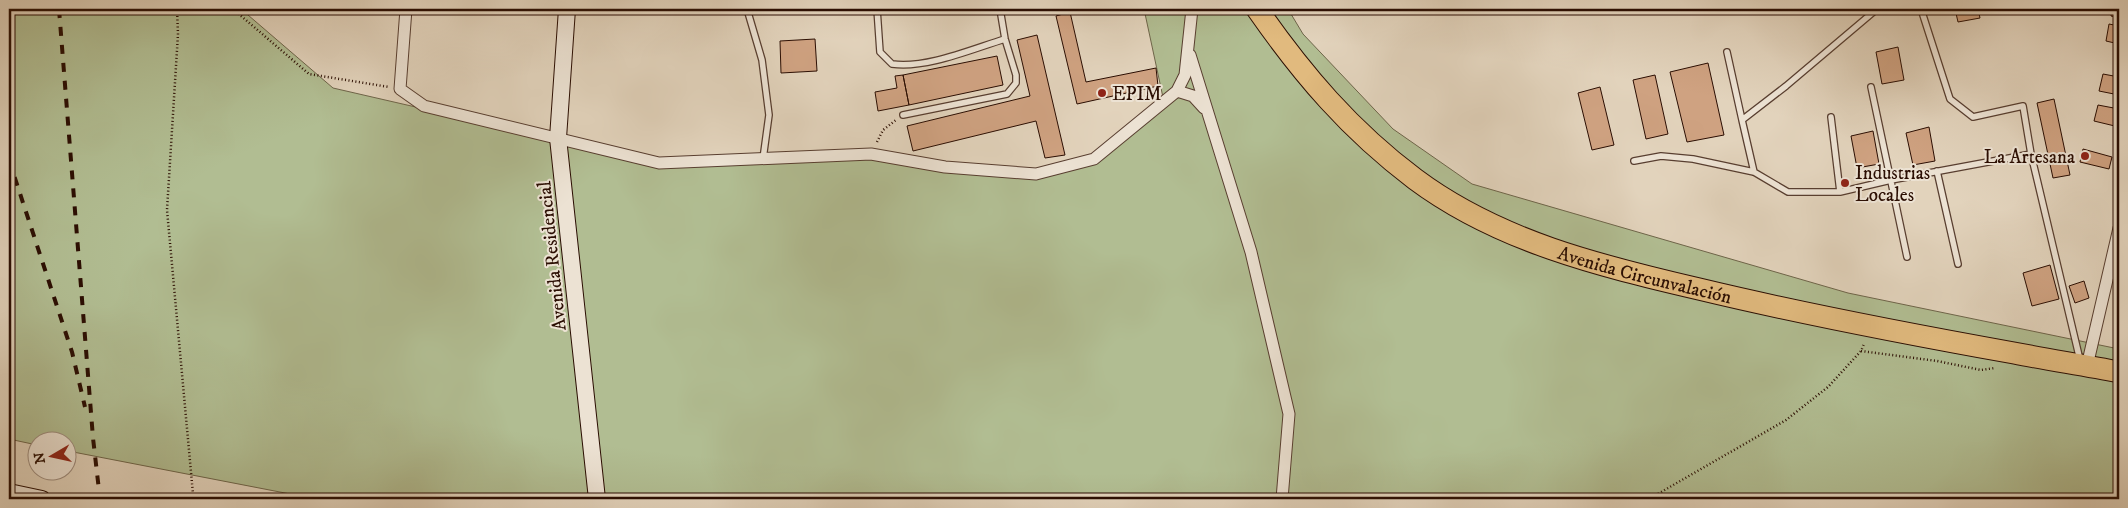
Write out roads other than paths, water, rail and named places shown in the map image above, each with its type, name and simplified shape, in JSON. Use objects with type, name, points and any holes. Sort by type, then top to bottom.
[{"type":"highway","name":"Avenida Circunvalación","points":[[1257,9],[1303,74],[1348,123],[1417,180],[1461,209],[1498,227],[1556,251],[1611,268],[1791,311],[2119,372]]},
{"type":"main road","name":"Avenida Residencial","points":[[568,9],[558,138],[597,499]]},
{"type":"main road","points":[[9,492],[42,499]]},
{"type":"street","points":[[406,9],[400,89],[424,106],[658,163],[871,154],[945,167],[1036,174],[1094,159],[1177,91],[1185,75],[1189,54],[1192,9]]},
{"type":"street","points":[[1189,54],[1251,252],[1289,414],[1282,499]]},
{"type":"street","points":[[1177,91],[1192,96],[1207,112]]},
{"type":"street","points":[[2084,365],[2119,228]]},
{"type":"lane","points":[[747,9],[762,60],[769,115],[763,159]]},
{"type":"lane","points":[[877,9],[880,52],[892,64],[903,66],[949,56],[1005,39]]},
{"type":"lane","points":[[903,115],[1007,94],[1016,83],[1000,9]]},
{"type":"lane","points":[[1742,120],[1786,86],[1877,9]]},
{"type":"lane","points":[[1921,9],[1950,99],[1974,117],[2023,106],[2031,154],[2084,365]]},
{"type":"lane","points":[[1727,52],[1754,172]]},
{"type":"lane","points":[[1871,87],[1907,256]]},
{"type":"lane","points":[[1831,117],[1840,192]]},
{"type":"lane","points":[[1634,161],[1661,156],[1693,159],[1754,172],[1788,192],[1840,192],[1890,180],[2031,154]]},
{"type":"lane","points":[[1937,171],[1958,264]]},
{"type":"railway","points":[[59,9],[93,438],[100,499]]},
{"type":"railway","points":[[9,160],[72,352],[85,407]]},
{"type":"place","name":"EPIM","points":[[1102,93]]},
{"type":"place","name":"La Artesana","points":[[2085,156]]},
{"type":"place","name":"Industrias Locales","points":[[1845,183]]}]
